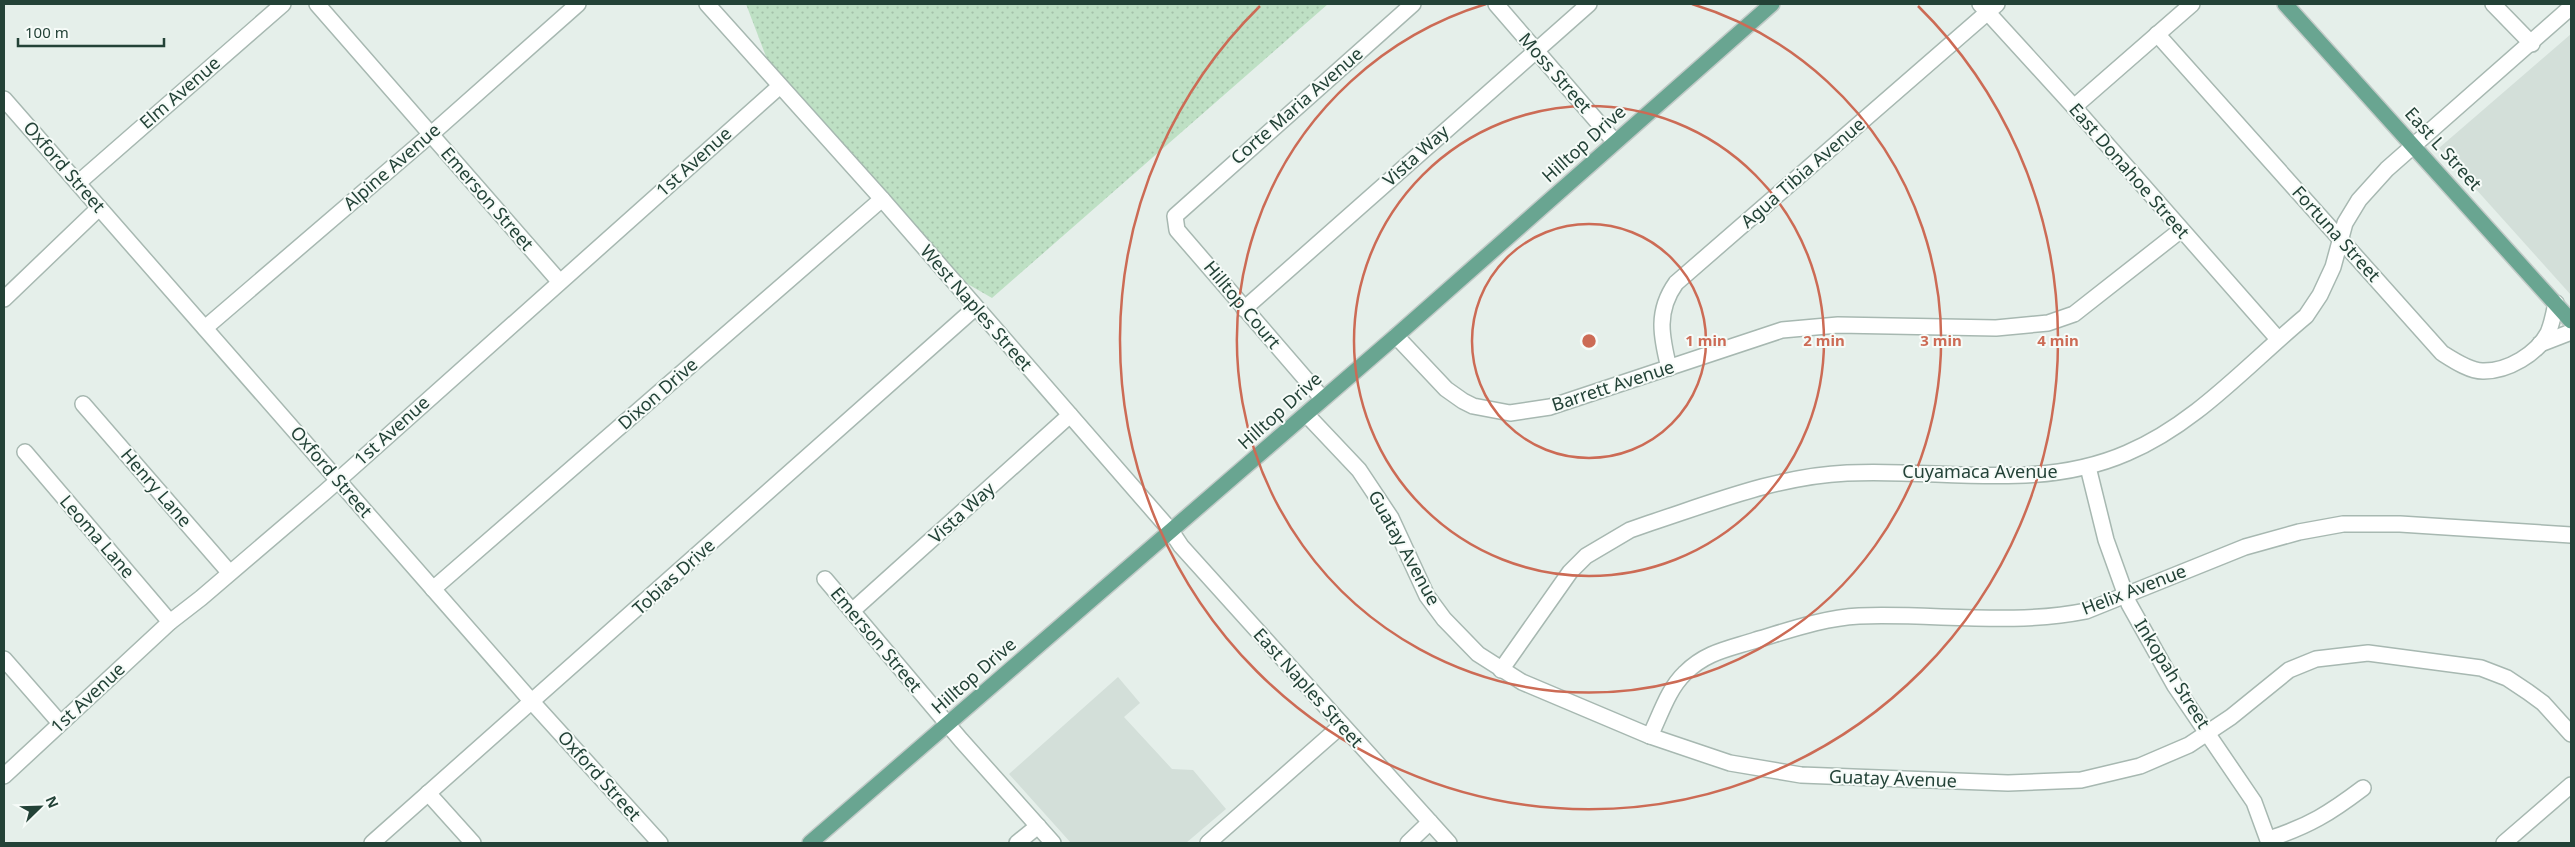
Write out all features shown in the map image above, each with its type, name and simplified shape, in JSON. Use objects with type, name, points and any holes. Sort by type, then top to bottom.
[{"type":"main road","name":"Hilltop Drive","points":[[810,843],[1306,414],[1322,398],[1396,336],[1772,4]]},
{"type":"main road","name":"East L Street","points":[[2286,4],[2571,321]]},
{"type":"street","name":"Elm Avenue","points":[[78,183],[283,4]]},
{"type":"street","name":"Emerson Street","points":[[317,4],[559,281]]},
{"type":"street","name":"Alpine Avenue","points":[[205,328],[578,4]]},
{"type":"street","name":"West Naples Street","points":[[707,4],[882,200],[1171,531]]},
{"type":"street","name":"Corte Maria Avenue","points":[[1180,209],[1413,4]]},
{"type":"street","name":"Moss Street","points":[[1496,4],[1615,142]]},
{"type":"street","name":"Vista Way","points":[[1244,309],[1589,4]]},
{"type":"street","points":[[2074,107],[2192,4]]},
{"type":"street","points":[[2493,4],[2532,44]]},
{"type":"street","name":"East Donahoe Street","points":[[1988,7],[2278,339]]},
{"type":"street","name":"Agua Tibia Avenue","points":[[1669,368],[1661,336],[1661,318],[1666,300],[1676,283],[1988,7]]},
{"type":"street","name":"Cuyamaca Avenue","points":[[1501,670],[1570,572],[1586,556],[1630,530],[1793,480],[1870,472],[2051,474],[2088,466],[2126,454],[2159,438],[2187,419],[2306,316],[2320,295],[2333,266],[2345,222],[2359,200],[2387,168],[2532,44],[2571,7]]},
{"type":"street","name":"Fortuna Street","points":[[2158,34],[2442,352],[2454,360],[2483,372],[2516,363],[2539,345],[2548,334],[2556,303]]},
{"type":"street","name":"1st Avenue","points":[[4,776],[170,622],[201,598],[338,480],[780,86]]},
{"type":"street","name":"Oxford Street","points":[[4,99],[533,703],[660,843]]},
{"type":"street","name":"Dixon Drive","points":[[433,589],[882,200]]},
{"type":"street","points":[[4,299],[99,208]]},
{"type":"street","name":"Hilltop Court","points":[[1180,209],[1175,216],[1177,230],[1322,398]]},
{"type":"street","name":"Barrett Avenue","points":[[1396,336],[1446,389],[1463,401],[1510,413],[1550,407],[1782,330],[1798,327],[1838,324],[1996,328],[2048,323],[2074,314],[2181,230]]},
{"type":"street","name":"Tobias Drive","points":[[372,843],[533,703],[976,308]]},
{"type":"street","name":"Fortuna Street","points":[[2539,345],[2571,332]]},
{"type":"street","name":"Henry Lane","points":[[84,404],[229,572]]},
{"type":"street","name":"Guatay Avenue","points":[[1306,414],[1359,470],[1400,535],[1426,596],[1444,619],[1478,654],[1522,682],[1650,736],[1730,763],[1801,775],[2008,783],[2081,780],[2140,766],[2189,745],[2208,734],[2289,670],[2316,659],[2368,653],[2481,668],[2507,678],[2543,702],[2571,734]]},
{"type":"street","name":"Vista Way","points":[[852,611],[1070,415]]},
{"type":"street","name":"Leoma Lane","points":[[25,452],[170,622]]},
{"type":"street","name":"Inkopah Street","points":[[2088,466],[2106,540],[2125,595],[2175,686],[2254,802],[2269,841]]},
{"type":"street","name":"Helix Avenue","points":[[1650,736],[1680,679],[1695,665],[1717,651],[1816,622],[1858,616],[2025,618],[2066,615],[2086,611],[2245,547],[2299,532],[2343,524],[2400,524],[2571,535]]},
{"type":"street","name":"East Naples Street","points":[[1171,531],[1178,542],[1449,843]]},
{"type":"street","name":"Emerson Street","points":[[825,579],[947,724],[1053,843]]},
{"type":"street","points":[[4,659],[60,723]]},
{"type":"street","points":[[1208,843],[1342,725]]},
{"type":"street","points":[[2504,843],[2571,785]]},
{"type":"street","points":[[2269,841],[2304,827],[2324,816],[2363,788]]},
{"type":"street","points":[[428,793],[473,843]]},
{"type":"street","points":[[1408,843],[1430,822]]},
{"type":"street","points":[[1017,843],[1038,826]]},
{"type":"shaded area","points":[[2571,34],[2571,295],[2439,148]]},
{"type":"shaded area","points":[[1118,677],[1140,703],[1124,717],[1172,769],[1193,770],[1226,809],[1186,843],[1071,843],[1009,774]]},
{"type":"green space","points":[[746,4],[1328,4],[992,298],[933,264],[778,88]]}]
